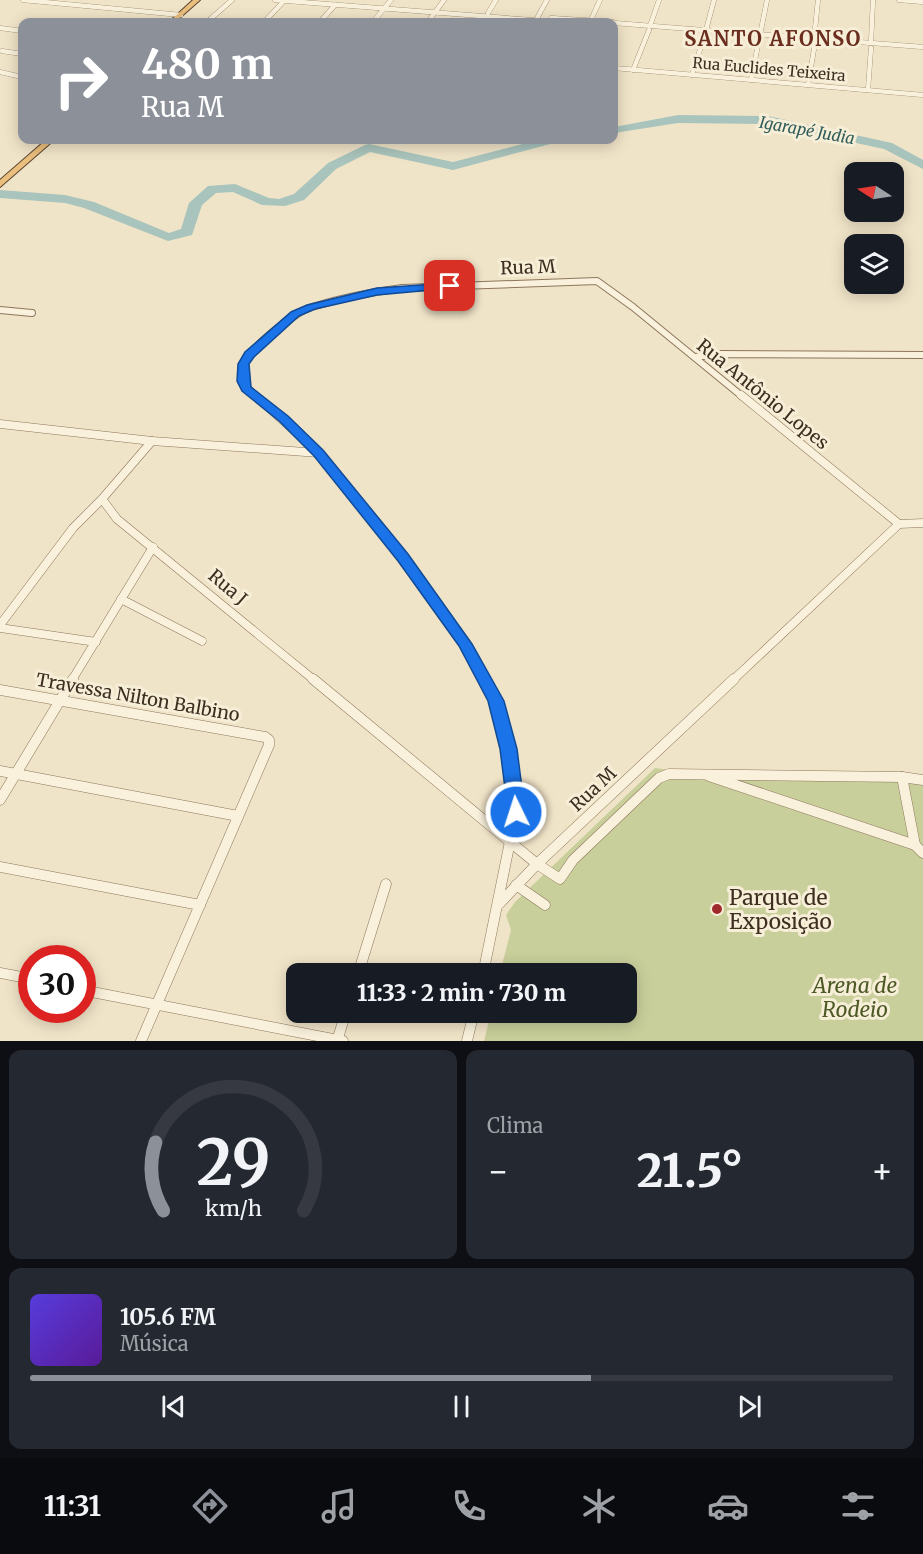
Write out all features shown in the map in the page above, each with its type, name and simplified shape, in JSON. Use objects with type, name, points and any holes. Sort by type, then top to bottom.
[{"type":"highway","points":[[181,18],[197,0]]},
{"type":"highway","points":[[181,18],[203,0]]},
{"type":"highway","points":[[2,178],[38,144]]},
{"type":"highway","points":[[2,178],[45,144]]},
{"type":"street","points":[[23,0],[172,18]]},
{"type":"street","points":[[212,18],[232,0]]},
{"type":"street","points":[[275,0],[388,4],[516,18]]},
{"type":"street","points":[[268,18],[285,0]]},
{"type":"street","points":[[431,18],[444,0]]},
{"type":"street","points":[[485,18],[496,0]]},
{"type":"street","points":[[537,18],[547,0]]},
{"type":"street","points":[[593,18],[600,0]]},
{"type":"street","points":[[633,70],[659,0]]},
{"type":"street","points":[[692,75],[714,0]]},
{"type":"street","points":[[751,80],[767,0]]},
{"type":"street","points":[[808,85],[818,0]]},
{"type":"street","points":[[868,90],[873,0]]},
{"type":"street","points":[[899,0],[923,2]]},
{"type":"street","points":[[323,18],[336,1]]},
{"type":"street","points":[[376,18],[388,4]]},
{"type":"street","points":[[618,25],[923,50]]},
{"type":"street","points":[[0,28],[18,30]]},
{"type":"street","points":[[3,51],[18,53]]},
{"type":"street","name":"Rua Euclides Teixeira","points":[[618,68],[923,95]]},
{"type":"street","points":[[0,72],[18,76]]},
{"type":"street","name":"Rua M","points":[[485,963],[516,812],[509,749],[496,701],[465,644],[403,558],[319,453],[246,388],[243,381],[244,364],[249,355],[295,314],[350,297],[402,288],[597,281],[608,288]]},
{"type":"street","name":"Rua Antônio Lopes","points":[[608,288],[899,524]]},
{"type":"street","points":[[0,310],[32,313]]},
{"type":"street","points":[[695,357],[717,354],[923,355]]},
{"type":"street","points":[[0,424],[152,441],[319,453]]},
{"type":"street","points":[[96,642],[0,626],[73,528],[102,499],[152,441]]},
{"type":"street","name":"Rua J","points":[[102,499],[117,519],[511,844]]},
{"type":"street","points":[[899,524],[923,523]]},
{"type":"street","name":"Rua M","points":[[516,885],[899,524]]},
{"type":"street","points":[[0,800],[153,547]]},
{"type":"street","points":[[122,599],[202,641]]},
{"type":"street","name":"Travessa Nilton Balbino","points":[[0,690],[265,736],[269,740],[238,816]]},
{"type":"street","points":[[0,771],[238,816],[141,1041]]},
{"type":"street","points":[[511,844],[560,879],[573,860],[659,778],[668,773],[681,771],[702,774],[902,777],[923,780]]},
{"type":"street","points":[[702,774],[915,845],[923,853]]},
{"type":"street","points":[[902,777],[915,845]]},
{"type":"street","points":[[0,867],[200,905]]},
{"type":"street","points":[[361,963],[386,884]]},
{"type":"street","points":[[498,904],[516,885],[545,905]]},
{"type":"street","points":[[0,973],[18,976]]},
{"type":"street","points":[[96,993],[339,1041],[343,1023]]},
{"type":"street","points":[[467,1041],[471,1023]]},
{"type":"green space","name":"Parque de Exposição","points":[[655,768],[702,774],[923,780],[923,1041],[484,1041],[488,1023],[637,1023],[637,963],[503,963],[511,930],[506,915],[515,902]]},
{"type":"waterway","name":"Igarapé Judia","points":[[618,129],[678,119],[768,120],[888,146],[923,165]]},
{"type":"waterway","name":"Igarapé Judia","points":[[0,194],[65,199],[89,205],[168,237],[187,232],[196,203],[213,189],[235,188],[267,202],[280,203],[299,197],[332,166],[369,148],[453,166],[535,144]]},
{"type":"place","name":"Parque de Exposição","points":[[717,909]]},
{"type":"district","name":"SANTO AFONSO","points":[[773,38]]},
{"type":"route","points":[[450,286],[377,291],[311,307],[295,314],[249,355],[242,372],[243,381],[255,397],[283,419],[319,453],[403,558],[465,644],[496,701],[509,749],[516,812]]},
{"type":"park label","name":"Arena de Rodeio","points":[[855,997]]}]
